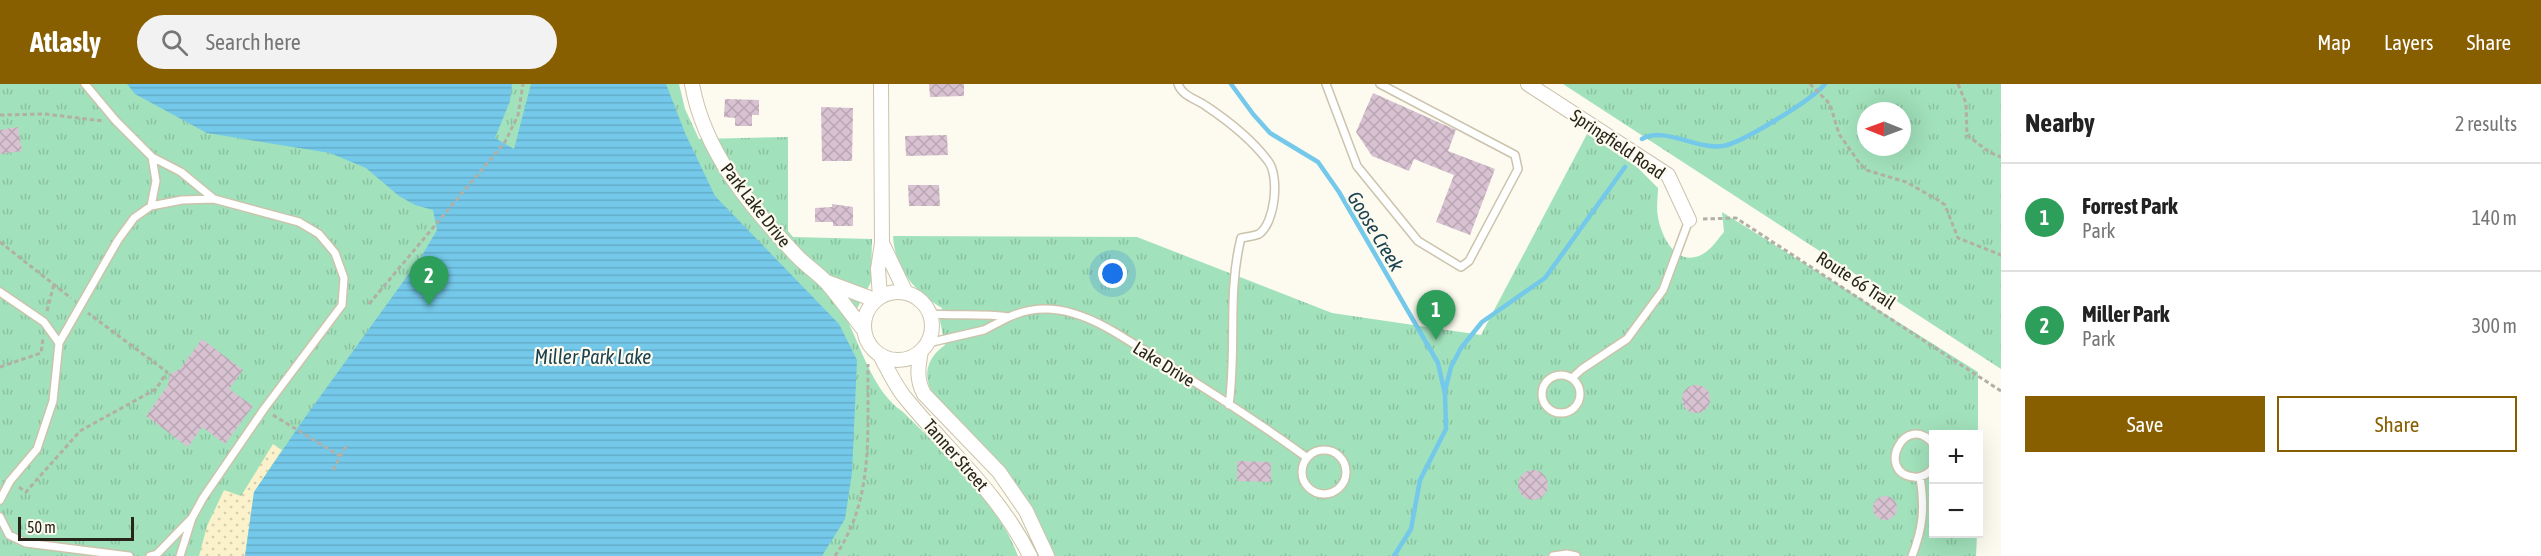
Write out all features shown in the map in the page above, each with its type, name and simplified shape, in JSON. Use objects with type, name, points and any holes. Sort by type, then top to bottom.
[{"type":"street","name":"Park Lake Drive","points":[[692,84],[704,128],[721,162],[743,193],[797,257],[826,282],[864,330]]},
{"type":"street","points":[[877,298],[882,243],[881,84]]},
{"type":"street","name":"Springfield Road","points":[[1528,84],[1668,175],[1689,220]]},
{"type":"street","points":[[882,243],[906,292]]},
{"type":"street","name":"Park Lake Drive","points":[[826,282],[877,298]]},
{"type":"street","points":[[906,292],[916,297],[930,314],[932,329],[925,347],[901,360],[874,358],[864,330],[866,314],[877,298],[888,293],[906,292]]},
{"type":"street","name":"Tanner Street","points":[[925,347],[918,365],[919,384],[924,394],[999,472],[1026,511],[1047,556]]},
{"type":"street","name":"Tanner Street","points":[[874,358],[901,393],[985,486],[1021,537],[1030,556]]},
{"type":"lane","points":[[85,84],[118,123],[152,157],[181,172],[214,199]]},
{"type":"lane","points":[[1178,84],[1181,91],[1207,106],[1264,156],[1270,163],[1275,189],[1269,222],[1258,234],[1241,238],[1235,261],[1232,289],[1234,340],[1229,405]]},
{"type":"lane","points":[[1326,84],[1357,166],[1418,242],[1461,267],[1469,261],[1518,169],[1515,155],[1380,84]]},
{"type":"lane","points":[[151,206],[156,181],[152,157]]},
{"type":"lane","points":[[0,500],[10,481],[37,449],[53,401],[59,343],[118,240],[134,218],[151,206],[214,199],[299,222],[319,234],[335,253],[344,278],[342,305],[264,409],[192,518],[157,555],[150,556]]},
{"type":"lane","points":[[1572,378],[1627,339],[1664,290],[1689,220]]},
{"type":"lane","points":[[0,292],[44,322],[59,343]]},
{"type":"lane","name":"Lake Drive","points":[[925,347],[984,330],[1022,311],[1054,310],[1087,318],[1114,332],[1229,405],[1306,458]]},
{"type":"lane","name":"Lake Drive","points":[[930,314],[960,316],[989,314],[1009,317]]},
{"type":"lane","points":[[1566,375],[1572,378],[1580,389],[1579,402],[1570,412],[1563,414],[1551,411],[1542,402],[1544,383],[1554,376],[1566,375]]},
{"type":"lane","points":[[1929,441],[1912,435],[1900,441],[1895,460],[1901,472],[1907,475],[1920,477],[1929,472]]},
{"type":"lane","points":[[1318,450],[1338,454],[1346,466],[1341,486],[1328,494],[1313,491],[1307,486],[1301,472],[1306,458],[1318,450]]},
{"type":"lane","points":[[1912,556],[1922,532],[1923,496],[1920,477]]},
{"type":"lane","points":[[0,518],[9,535],[26,543],[129,556]]},
{"type":"lane","points":[[180,556],[192,518]]},
{"type":"lane","points":[[1553,556],[1567,554],[1576,556]]},
{"type":"path","points":[[369,304],[505,142],[518,115],[523,84]]},
{"type":"path","points":[[1810,84],[1830,104],[1844,144],[1866,170],[1906,182],[1938,200],[1945,205],[1958,238],[2001,255]]},
{"type":"path","points":[[1958,84],[1966,103],[1967,135],[1989,152],[2001,157]]},
{"type":"path","points":[[0,115],[45,114],[118,123]]},
{"type":"path","name":"Route 66 Trail","points":[[1689,220],[1736,218],[2001,391]]},
{"type":"path","points":[[0,367],[41,353],[44,322],[54,284]]},
{"type":"path","points":[[835,556],[844,544],[859,511],[866,473],[874,358]]},
{"type":"path","points":[[26,492],[80,431],[156,388],[168,372]]},
{"type":"path","points":[[264,409],[298,433],[340,456]]},
{"type":"path","points":[[333,470],[347,444]]},
{"type":"green space","points":[[0,84],[679,84],[685,109],[699,139],[788,137],[788,231],[793,237],[872,239],[871,282],[849,324],[865,360],[884,394],[952,461],[983,496],[1008,535],[1018,556],[0,556]]},
{"type":"green space","points":[[1563,84],[2001,84],[2001,369]]},
{"type":"green space","points":[[1587,134],[1637,167],[1658,188],[1657,210],[1662,233],[1677,253],[1692,258],[1701,255],[1714,245],[1724,232],[1722,212],[1978,372],[1978,430],[1929,430],[1929,538],[1977,538],[1976,556],[1053,556],[1040,523],[1012,479],[930,389],[927,375],[930,362],[945,345],[940,321],[942,308],[923,294],[908,278],[898,259],[893,236],[1137,237],[1332,313],[1481,335]]},
{"type":"sand","points":[[273,444],[282,450],[254,492],[245,556],[199,556],[207,526],[224,490],[241,496]]},
{"type":"water","name":"Miller Park Lake","points":[[127,84],[512,84],[510,101],[495,138],[514,149],[531,84],[666,84],[685,133],[715,196],[839,324],[857,360],[852,473],[845,519],[822,556],[245,556],[254,492],[421,257],[437,230],[433,210],[415,205],[399,196],[366,168],[330,153],[207,133],[135,94]]},
{"type":"building","points":[[929,84],[964,84],[964,96],[930,97]]},
{"type":"building","points":[[1373,93],[1456,130],[1448,151],[1495,169],[1470,235],[1436,222],[1454,175],[1414,159],[1409,171],[1372,156],[1356,132]]},
{"type":"building","points":[[725,99],[759,100],[759,115],[752,115],[752,126],[735,126],[735,118],[724,117]]},
{"type":"building","points":[[821,107],[853,108],[852,161],[822,161]]},
{"type":"building","points":[[18,127],[22,151],[0,154],[0,130]]},
{"type":"building","points":[[947,135],[948,155],[906,156],[905,136]]},
{"type":"building","points":[[908,185],[939,185],[940,206],[909,206]]},
{"type":"building","points":[[832,204],[853,207],[853,226],[833,226],[833,222],[815,222],[815,208],[832,207]]},
{"type":"building","points":[[202,339],[243,370],[229,389],[253,406],[225,444],[202,427],[188,447],[146,416],[168,385],[170,374],[180,369]]},
{"type":"building","points":[[1696,385],[1706,389],[1710,399],[1706,409],[1696,413],[1686,409],[1682,399],[1686,389]]},
{"type":"building","points":[[1237,461],[1271,462],[1271,482],[1237,481]]},
{"type":"building","points":[[1533,470],[1544,474],[1548,485],[1544,496],[1533,500],[1522,496],[1518,485],[1522,474]]},
{"type":"building","points":[[1885,496],[1894,499],[1897,508],[1894,517],[1885,520],[1876,517],[1873,508],[1876,499]]},
{"type":"waterway","name":"Goose Creek","points":[[1231,84],[1270,133],[1318,162],[1339,192],[1438,363],[1445,394],[1446,429],[1420,480],[1411,529],[1394,556]]},
{"type":"waterway","points":[[1642,139],[1661,135],[1702,145],[1723,146],[1777,120],[1807,100],[1825,84]]},
{"type":"waterway","points":[[1445,391],[1451,367],[1461,348],[1482,322],[1545,278],[1625,167]]},
{"type":"place","name":"Miller Park","points":[[429,306]]},
{"type":"place","name":"Forrest Park","points":[[1436,340]]}]
